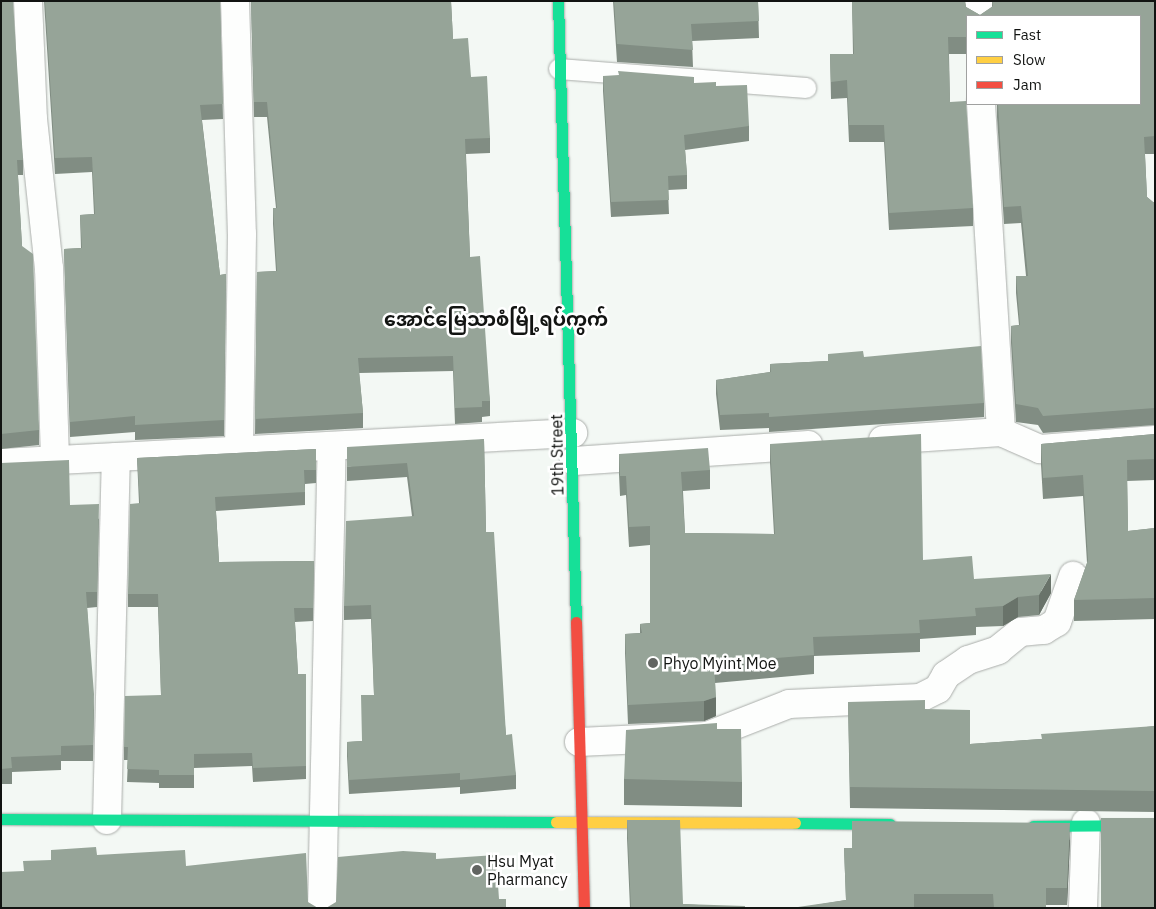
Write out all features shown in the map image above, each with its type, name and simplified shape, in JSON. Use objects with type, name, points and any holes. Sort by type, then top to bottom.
[{"type":"street","points":[[28,1],[33,119],[49,268],[55,461]]},
{"type":"street","points":[[235,1],[242,234],[239,452]]},
{"type":"street","name":"19th Street","points":[[558,1],[574,461],[580,819],[584,908]]},
{"type":"street","points":[[978,1],[979,15]]},
{"type":"street","points":[[982,105],[1001,432]]},
{"type":"street","points":[[574,461],[1001,432],[1040,448],[1155,440]]},
{"type":"street","points":[[1,463],[573,433]]},
{"type":"street","points":[[322,908],[321,819],[332,447]]},
{"type":"street","points":[[107,820],[116,457]]},
{"type":"street","points":[[579,742],[707,736],[789,704],[920,698],[938,689],[946,675],[968,660],[998,650],[1020,632],[1044,630],[1057,622],[1073,576]]},
{"type":"street","points":[[1,820],[580,819],[908,824]]},
{"type":"street","points":[[1017,826],[1086,823],[1155,825]]},
{"type":"street","points":[[1083,908],[1086,823]]},
{"type":"lane","points":[[559,70],[806,88]]},
{"type":"building","points":[[1,1],[13,1],[23,160],[17,160],[22,246],[33,254],[39,430],[1,434]]},
{"type":"building","points":[[45,1],[220,1],[223,104],[200,105],[220,275],[226,274],[224,420],[135,425],[135,416],[70,422],[64,249],[82,248],[80,215],[95,214],[92,157],[55,158]]},
{"type":"building","points":[[251,1],[451,1],[453,39],[468,38],[471,77],[487,76],[490,138],[465,139],[470,257],[480,256],[490,401],[482,401],[482,407],[455,408],[453,356],[358,358],[363,413],[255,419],[257,272],[277,271],[273,208],[277,208],[267,102],[254,102]]},
{"type":"building","points":[[614,1],[758,1],[759,21],[691,24],[693,50],[617,44]]},
{"type":"building","points":[[852,1],[965,1],[966,7],[980,15],[966,15],[966,37],[948,37],[950,102],[966,101],[973,208],[889,213],[884,125],[849,125],[847,80],[831,82],[830,54],[854,54]]},
{"type":"building","points":[[992,1],[1155,1],[1155,136],[1144,137],[1147,197],[1155,202],[1155,408],[1043,416],[1038,408],[1016,404],[1011,326],[1020,325],[1016,276],[1028,276],[1021,206],[1004,207],[998,105],[1141,105],[1141,15],[980,15],[993,6]]},
{"type":"building","points":[[618,71],[694,77],[694,83],[716,82],[716,86],[747,85],[749,126],[684,135],[687,175],[668,176],[669,200],[611,202],[603,76],[619,75]]},
{"type":"building","points":[[981,346],[984,403],[769,417],[769,413],[720,415],[716,380],[771,372],[770,364],[828,361],[828,354],[863,351],[864,357]]},
{"type":"building","points":[[921,434],[923,560],[972,556],[974,579],[1051,574],[1039,595],[1018,597],[1003,606],[975,608],[976,616],[919,620],[920,633],[813,637],[814,655],[714,663],[716,697],[704,701],[628,705],[625,634],[642,633],[640,624],[650,623],[650,526],[629,527],[626,476],[620,476],[619,454],[708,448],[710,470],[681,472],[685,533],[775,534],[770,444]]},
{"type":"building","points":[[1155,434],[1155,459],[1127,460],[1128,531],[1155,528],[1155,598],[1074,600],[1088,560],[1083,475],[1043,478],[1041,444]]},
{"type":"building","points":[[484,439],[486,532],[494,532],[506,735],[512,734],[516,775],[460,780],[460,773],[349,780],[347,742],[362,741],[361,695],[374,695],[371,605],[344,606],[346,521],[414,516],[407,463],[347,467],[347,447]]},
{"type":"building","points":[[316,449],[316,470],[304,470],[305,492],[215,497],[219,562],[314,561],[313,608],[294,608],[298,674],[306,674],[306,766],[253,768],[252,753],[194,754],[194,775],[159,775],[159,770],[127,769],[128,747],[124,747],[125,696],[161,695],[158,594],[128,594],[130,504],[140,503],[137,458]]},
{"type":"building","points":[[69,460],[70,505],[99,504],[97,592],[86,592],[94,694],[93,745],[61,746],[61,755],[11,757],[12,768],[1,769],[1,463]]},
{"type":"building","points":[[925,700],[925,709],[970,710],[970,744],[1042,739],[1041,734],[1155,726],[1155,791],[850,787],[848,702]]},
{"type":"building","points":[[717,723],[717,729],[741,729],[742,782],[624,779],[626,730]]},
{"type":"building","points":[[1101,818],[1155,818],[1155,908],[1101,908]]},
{"type":"building","points":[[627,820],[680,820],[683,904],[745,906],[745,908],[631,908]]},
{"type":"building","points":[[852,821],[1070,823],[1067,888],[1046,888],[1046,908],[994,908],[993,894],[914,894],[914,908],[798,908],[846,900],[844,848],[852,848]]},
{"type":"building","points":[[96,847],[97,855],[185,850],[186,866],[306,853],[308,902],[318,908],[1,908],[1,872],[24,871],[23,861],[51,860],[51,850]]},
{"type":"building","points":[[403,851],[436,853],[436,859],[496,855],[499,899],[506,899],[506,908],[326,908],[336,902],[338,857]]},
{"type":"traffic: fast","points":[[558,1],[576,622]]},
{"type":"traffic: fast","points":[[1,819],[556,822]]},
{"type":"traffic: fast","points":[[795,823],[890,824]]},
{"type":"traffic: fast","points":[[1033,826],[1155,825]]},
{"type":"traffic: slow","points":[[556,822],[795,823]]},
{"type":"traffic: jam","points":[[576,622],[584,908]]},
{"type":"place","name":"Phyo Myint Moe","points":[[653,663]]},
{"type":"place","name":"Hsu Myat Pharmancy","points":[[477,870]]},
{"type":"district","name":"အောင်မြေသာစံမြို့ရပ်ကွက်","points":[[496,320]]}]
